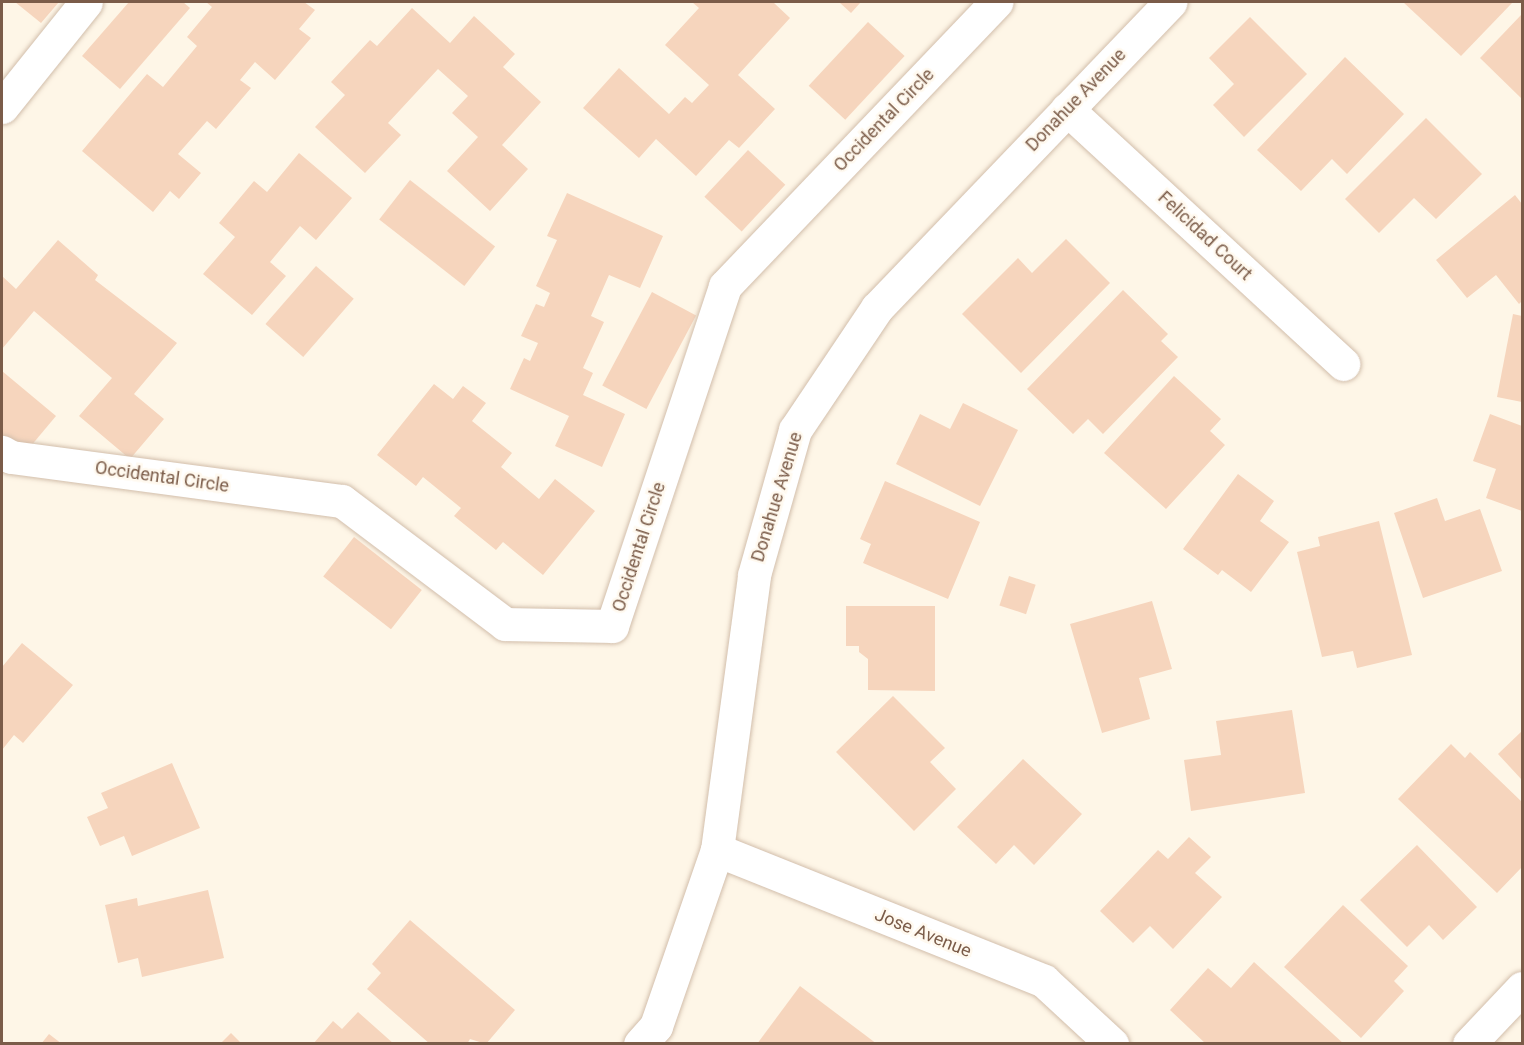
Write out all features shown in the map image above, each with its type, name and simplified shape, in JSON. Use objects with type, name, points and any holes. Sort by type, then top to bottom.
[{"type":"street","points":[[2,107],[86,2]]},
{"type":"street","name":"Occidental Circle","points":[[2,452],[11,457],[342,501],[506,624],[612,626],[725,286],[996,2]]},
{"type":"street","name":"Donahue Avenue","points":[[640,1044],[656,1026],[717,850],[754,575],[795,430],[877,308],[1170,2]]},
{"type":"street","name":"Felicidad Court","points":[[1067,109],[1343,363]]},
{"type":"street","name":"Jose Avenue","points":[[717,850],[1044,981],[1112,1044]]},
{"type":"street","points":[[1469,1044],[1522,988]]},
{"type":"building","points":[[15,2],[59,2],[41,23]]},
{"type":"building","points":[[129,2],[183,2],[190,8],[120,89],[82,56]]},
{"type":"building","points":[[206,2],[304,2],[315,10],[299,29],[311,38],[275,80],[255,62],[240,80],[251,88],[216,129],[207,121],[178,154],[201,173],[179,199],[170,191],[153,212],[82,151],[147,74],[163,87],[197,46],[187,37],[212,7]]},
{"type":"building","points":[[692,2],[773,2],[790,18],[738,75],[775,109],[739,148],[729,140],[696,176],[656,139],[639,158],[583,108],[619,68],[669,114],[685,97],[692,103],[709,85],[665,45],[699,8]]},
{"type":"building","points":[[839,2],[861,2],[851,13]]},
{"type":"building","points":[[1403,2],[1513,2],[1461,56]]},
{"type":"building","points":[[412,8],[450,43],[474,16],[515,54],[503,67],[541,102],[502,145],[528,169],[490,211],[447,171],[478,137],[452,113],[468,96],[438,69],[388,123],[401,135],[365,173],[315,127],[345,95],[331,82],[370,40],[377,46]]},
{"type":"building","points":[[1522,14],[1522,99],[1480,58]]},
{"type":"building","points":[[1250,17],[1307,74],[1244,137],[1213,105],[1234,84],[1209,58]]},
{"type":"building","points":[[868,22],[905,56],[845,120],[809,86]]},
{"type":"building","points":[[1345,57],[1404,114],[1347,174],[1332,159],[1301,191],[1257,150]]},
{"type":"building","points":[[1426,118],[1482,174],[1436,219],[1414,198],[1379,233],[1345,199]]},
{"type":"building","points":[[748,150],[785,185],[742,232],[704,197]]},
{"type":"building","points":[[299,153],[352,198],[316,240],[300,226],[270,262],[286,276],[252,315],[203,274],[235,237],[219,223],[254,181],[267,192]]},
{"type":"building","points":[[410,180],[495,246],[464,286],[379,219]]},
{"type":"building","points":[[567,193],[663,236],[640,288],[609,275],[591,316],[604,322],[583,368],[593,373],[583,395],[625,414],[602,467],[555,446],[569,416],[510,389],[524,358],[530,361],[538,343],[521,336],[536,304],[544,307],[550,293],[536,286],[557,240],[547,236]]},
{"type":"building","points":[[1515,195],[1522,204],[1522,301],[1519,304],[1496,275],[1467,298],[1436,260]]},
{"type":"building","points":[[1066,239],[1110,283],[1021,373],[962,314],[1018,258],[1032,273]]},
{"type":"building","points":[[58,240],[98,275],[95,280],[177,343],[134,394],[164,419],[130,459],[79,416],[112,378],[34,311],[2,349],[2,276],[16,289]]},
{"type":"building","points":[[316,266],[354,299],[303,357],[265,324]]},
{"type":"building","points":[[1123,290],[1168,334],[1161,341],[1178,357],[1103,434],[1088,419],[1073,434],[1027,389]]},
{"type":"building","points":[[652,292],[696,315],[646,409],[602,386]]},
{"type":"building","points":[[1513,314],[1522,316],[1522,402],[1497,397]]},
{"type":"building","points":[[2,371],[56,416],[25,453],[2,434]]},
{"type":"building","points":[[1174,376],[1221,419],[1210,431],[1225,445],[1166,509],[1104,453]]},
{"type":"building","points":[[434,384],[453,399],[463,386],[486,403],[472,421],[512,453],[501,467],[539,499],[555,479],[595,511],[543,575],[503,542],[496,550],[454,516],[461,508],[423,477],[416,486],[377,455]]},
{"type":"building","points":[[963,403],[1018,430],[980,506],[896,464],[920,414],[950,429]]},
{"type":"building","points":[[1490,414],[1522,426],[1522,511],[1486,498],[1496,469],[1473,461]]},
{"type":"building","points":[[1238,474],[1274,501],[1260,521],[1289,542],[1251,592],[1222,570],[1218,575],[1183,549]]},
{"type":"building","points":[[885,481],[980,522],[948,599],[863,563],[871,544],[860,539]]},
{"type":"building","points":[[1437,498],[1445,521],[1480,509],[1502,571],[1423,598],[1394,513]]},
{"type":"building","points":[[1379,521],[1412,655],[1357,668],[1353,651],[1322,657],[1297,552],[1320,546],[1318,537]]},
{"type":"building","points":[[354,537],[422,590],[391,629],[323,576]]},
{"type":"building","points":[[1009,576],[1036,585],[1026,614],[999,605]]},
{"type":"building","points":[[1152,601],[1172,669],[1139,678],[1150,719],[1102,733],[1070,624]]},
{"type":"building","points":[[846,606],[935,606],[935,691],[868,690],[868,659],[859,652],[859,646],[846,646]]},
{"type":"building","points":[[22,643],[73,685],[23,743],[14,735],[2,750],[2,667]]},
{"type":"building","points":[[893,696],[945,748],[930,762],[956,789],[914,831],[836,752]]},
{"type":"building","points":[[1292,710],[1305,793],[1191,811],[1184,760],[1221,755],[1216,721]]},
{"type":"building","points":[[1522,731],[1522,780],[1498,754]]},
{"type":"building","points":[[1451,744],[1465,758],[1470,752],[1522,802],[1522,867],[1497,893],[1398,799]]},
{"type":"building","points":[[1023,759],[1082,814],[1034,865],[1014,845],[996,864],[957,827]]},
{"type":"building","points":[[172,763],[200,828],[132,856],[124,836],[100,846],[87,817],[108,808],[101,793]]},
{"type":"building","points":[[1189,837],[1211,857],[1195,873],[1222,897],[1173,949],[1150,926],[1133,943],[1100,911],[1158,850],[1168,859]]},
{"type":"building","points":[[1417,845],[1477,907],[1443,940],[1429,925],[1407,947],[1360,900]]},
{"type":"building","points":[[208,890],[224,958],[142,977],[138,958],[118,963],[105,905],[137,898],[138,906]]},
{"type":"building","points":[[1343,905],[1408,966],[1394,981],[1404,991],[1361,1038],[1284,967]]},
{"type":"building","points":[[410,920],[515,1010],[486,1044],[470,1039],[467,1044],[430,1044],[367,989],[381,973],[372,964]]},
{"type":"building","points":[[1254,962],[1344,1044],[1206,1044],[1170,1010],[1208,968],[1231,988]]},
{"type":"building","points":[[800,986],[877,1044],[757,1044]]},
{"type":"building","points":[[358,1012],[394,1044],[313,1044],[333,1021],[342,1029]]},
{"type":"building","points":[[231,1033],[242,1044],[220,1044]]},
{"type":"building","points":[[49,1034],[62,1044],[41,1044]]}]
